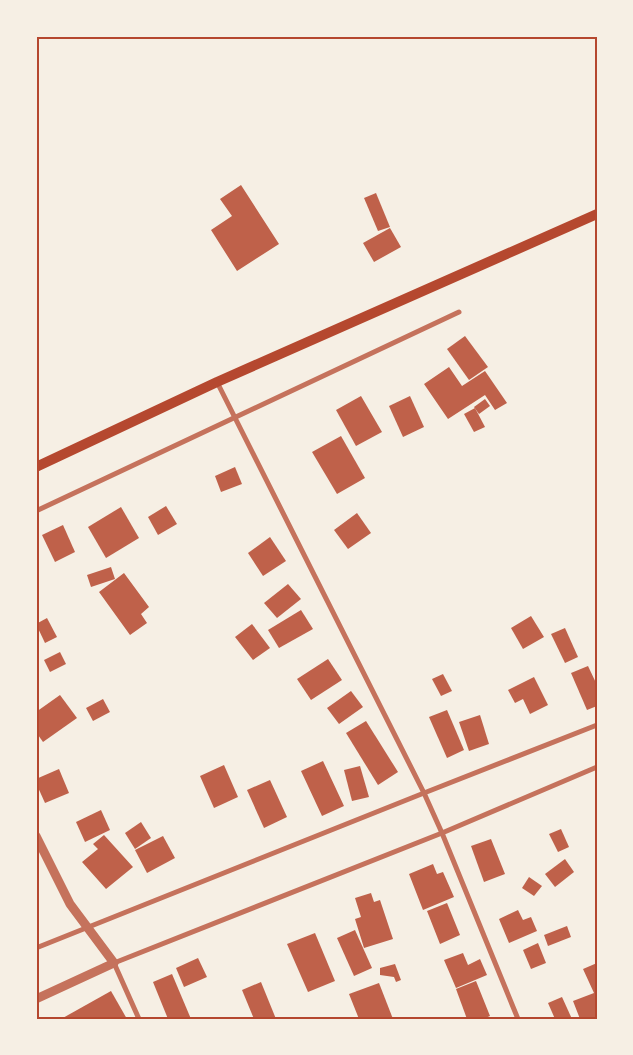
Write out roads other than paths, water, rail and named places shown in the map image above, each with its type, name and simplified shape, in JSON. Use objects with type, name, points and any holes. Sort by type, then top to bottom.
[{"type":"main road","points":[[36,467],[217,382],[597,214]]},
{"type":"street","points":[[36,511],[459,312]]},
{"type":"street","points":[[217,382],[424,793],[518,1019]]},
{"type":"street","points":[[36,948],[597,725]]},
{"type":"street","points":[[36,999],[114,963],[442,833],[597,767]]},
{"type":"street","points":[[36,836],[70,904],[114,963],[139,1019]]}]
